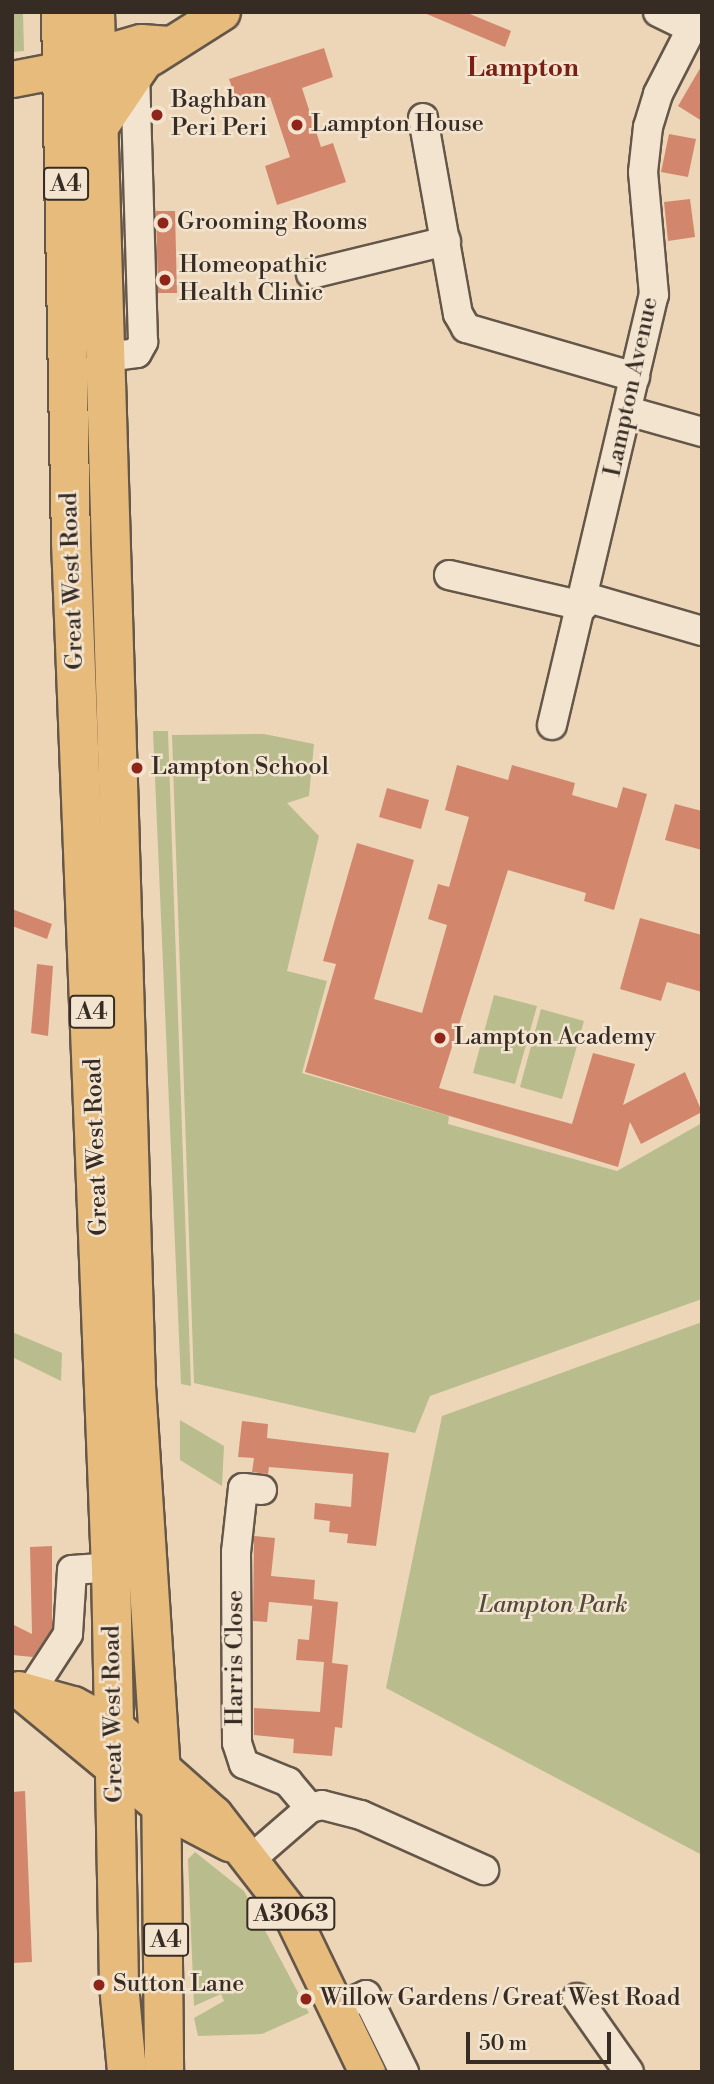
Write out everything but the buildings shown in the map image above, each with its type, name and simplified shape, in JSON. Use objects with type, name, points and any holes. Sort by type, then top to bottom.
[{"type":"highway","name":"Great West Road","points":[[61,12],[96,131],[117,356],[136,1386],[156,1791],[164,2072]]},
{"type":"highway","name":"Great West Road","points":[[95,12],[79,67],[71,542],[111,1567],[119,1986],[126,2059]]},
{"type":"highway","points":[[96,131],[149,60]]},
{"type":"highway","name":"A4","points":[[126,2059],[142,1970],[139,1814],[156,1791]]},
{"type":"main road","points":[[12,79],[79,67],[109,67],[149,60],[222,12]]},
{"type":"main road","points":[[22,1691],[74,1704],[116,1727],[156,1791]]},
{"type":"main road","points":[[22,1691],[116,1768],[156,1791],[200,1832],[242,1852]]},
{"type":"main road","name":"A3063","points":[[242,1852],[290,1912],[367,2072]]},
{"type":"street","points":[[658,12],[695,20]]},
{"type":"street","name":"Lampton Avenue","points":[[552,725],[584,601],[654,295],[643,172],[648,127],[695,20]]},
{"type":"street","name":"Great West Road","points":[[117,356],[143,342],[149,60]]},
{"type":"street","points":[[424,118],[458,314],[467,328],[635,377]]},
{"type":"street","points":[[311,274],[446,241]]},
{"type":"street","points":[[628,411],[702,432]]},
{"type":"street","points":[[449,575],[584,601],[702,631]]},
{"type":"street","name":"Harris Close","points":[[262,1490],[243,1488],[236,1552],[237,1743],[244,1765],[288,1783],[310,1808]]},
{"type":"street","points":[[22,1691],[68,1634],[72,1570],[111,1567]]},
{"type":"street","points":[[242,1852],[310,1808],[335,1806],[484,1870]]},
{"type":"street","points":[[336,2008],[366,1995],[404,2072]]},
{"type":"street","points":[[577,1998],[629,2072]]},
{"type":"green space","points":[[12,12],[23,12],[24,51],[12,52]]},
{"type":"green space","points":[[153,731],[168,731],[191,1386],[181,1384]]},
{"type":"green space","points":[[264,734],[314,744],[309,796],[287,803],[319,836],[287,971],[327,981],[302,1073],[449,1116],[448,1124],[617,1171],[702,1123],[702,1299],[430,1396],[415,1433],[194,1383],[172,735]]},
{"type":"green space","points":[[494,995],[537,1006],[515,1084],[473,1073]]},
{"type":"green space","points":[[541,1009],[584,1021],[562,1099],[520,1087]]},
{"type":"green space","name":"Lampton Park","points":[[702,1322],[702,1855],[386,1688],[442,1416]]},
{"type":"green space","points":[[12,1332],[62,1353],[61,1381],[12,1357]]},
{"type":"green space","points":[[180,1420],[224,1446],[222,1486],[180,1460]]},
{"type":"green space","points":[[195,1852],[244,1891],[309,2013],[262,2034],[198,2036],[194,2018],[224,2001],[221,1994],[194,2006],[188,1859]]},
{"type":"place","name":"Baghban Peri Peri","points":[[157,115]]},
{"type":"place","name":"Lampton House","points":[[297,125]]},
{"type":"place","name":"Grooming Rooms","points":[[163,223]]},
{"type":"place","name":"Homeopathic Health Clinic","points":[[165,280]]},
{"type":"place","name":"Lampton School","points":[[137,768]]},
{"type":"place","name":"Lampton Academy","points":[[440,1038]]},
{"type":"place","name":"Sutton Lane","points":[[99,1985]]},
{"type":"place","name":"Willow Gardens / Great West Road","points":[[306,1999]]},
{"type":"district","name":"Lampton","points":[[523,69]]}]
